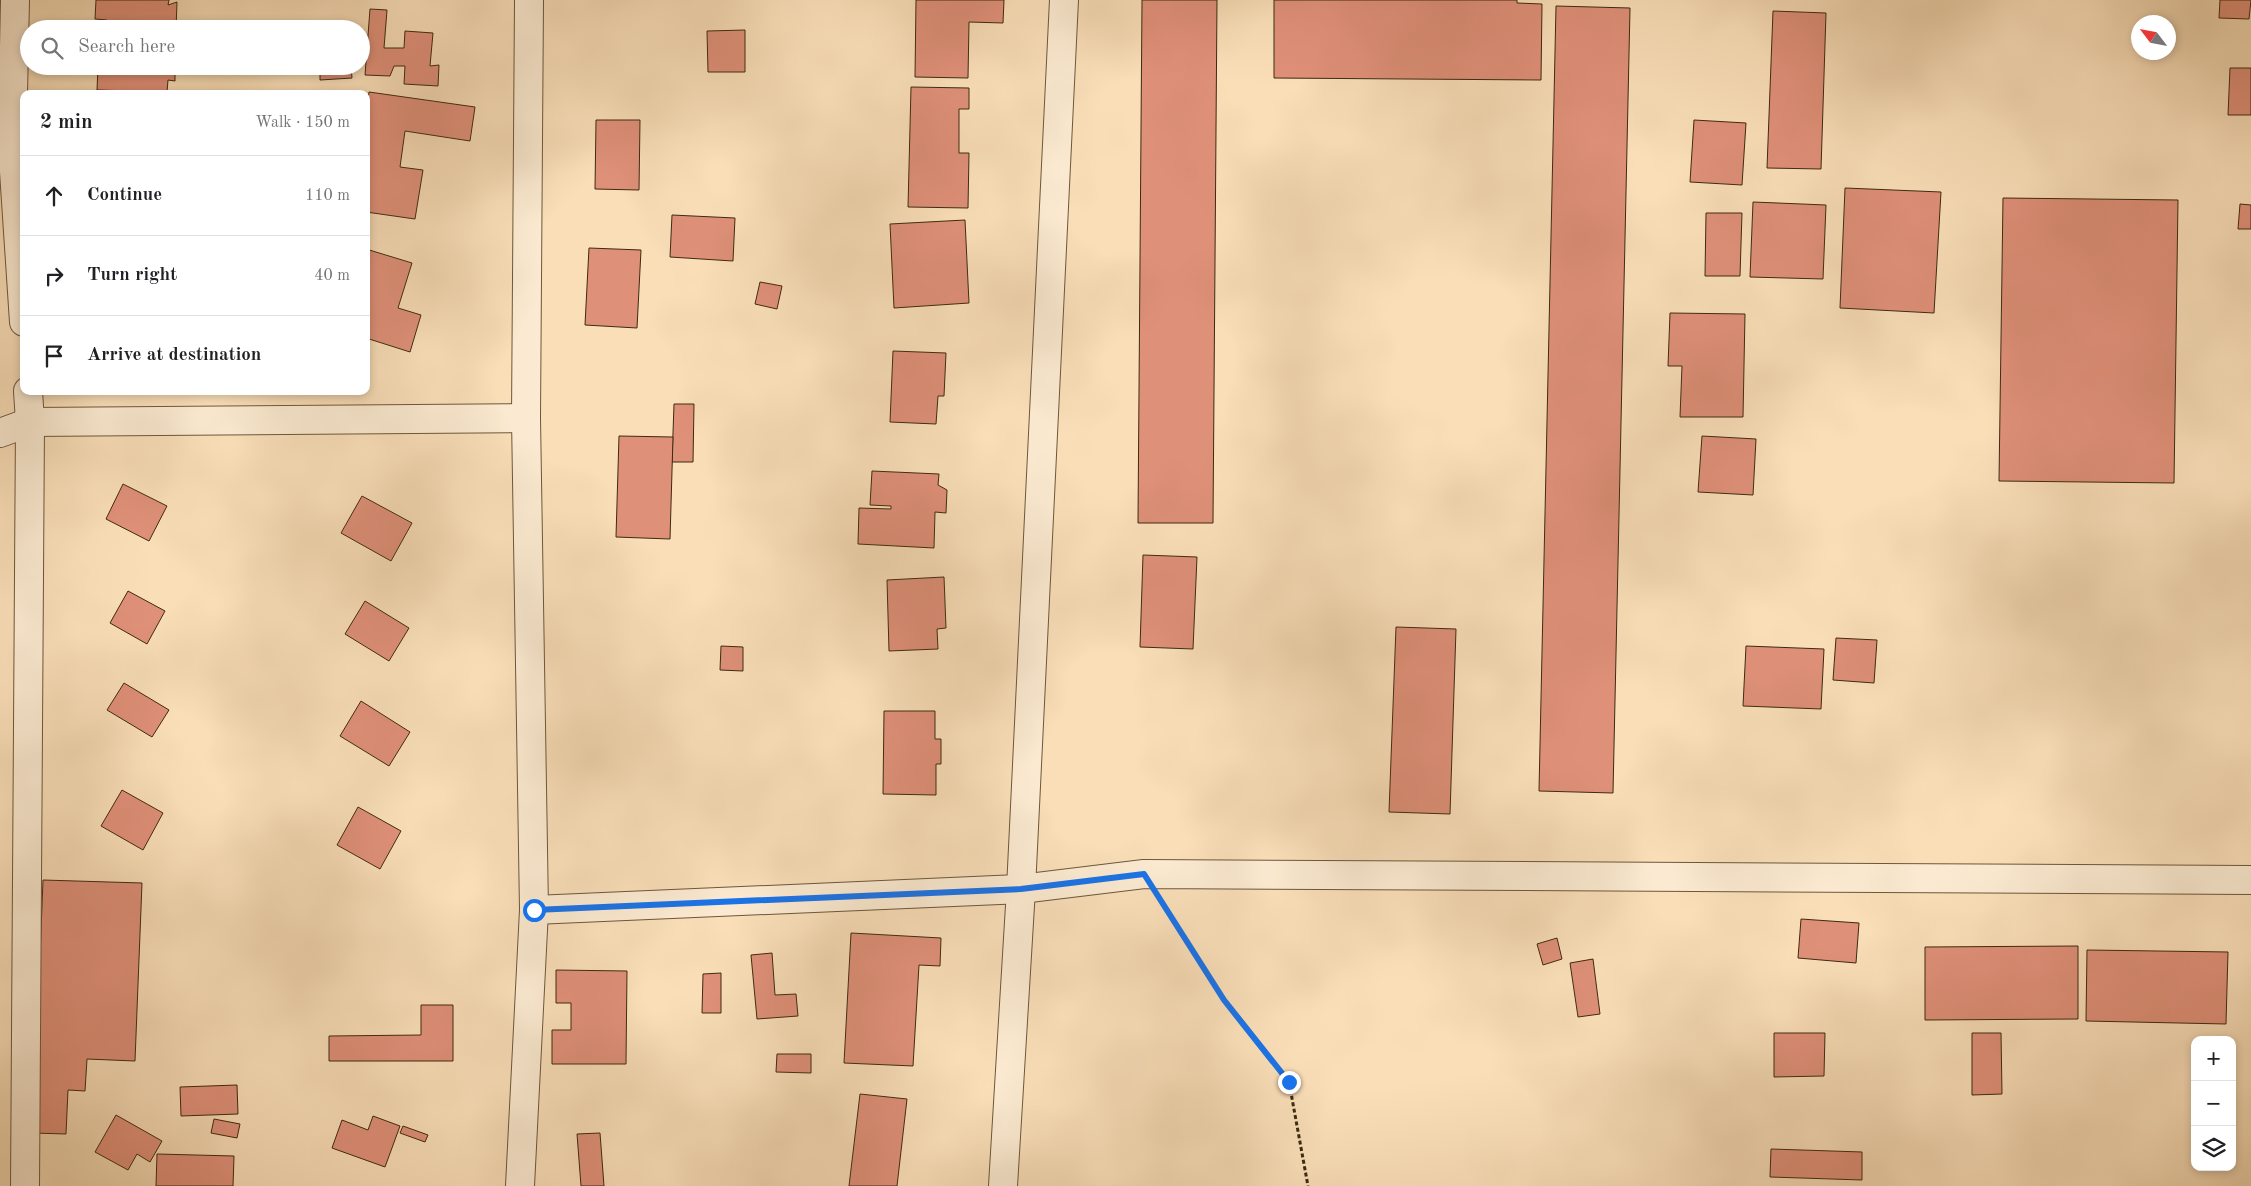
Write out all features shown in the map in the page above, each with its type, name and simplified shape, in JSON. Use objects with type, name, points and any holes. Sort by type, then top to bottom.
[{"type":"street","points":[[15,0],[12,141],[20,262]]},
{"type":"street","points":[[520,1186],[534,910],[526,418],[529,0]]},
{"type":"street","points":[[1003,1186],[1021,889],[1064,0]]},
{"type":"street","points":[[26,1186],[30,422],[28,395]]},
{"type":"street","points":[[0,410],[30,422]]},
{"type":"street","points":[[0,433],[30,422],[526,418]]},
{"type":"street","points":[[534,910],[1021,889],[1144,874],[2251,880]]},
{"type":"path","points":[[1144,874],[1224,1000],[1289,1082],[1308,1186]]},
{"type":"building","points":[[96,0],[169,0],[168,5],[177,2],[176,20],[95,19]]},
{"type":"building","points":[[916,0],[1004,0],[1003,23],[969,22],[968,78],[915,77]]},
{"type":"building","points":[[1142,0],[1217,0],[1213,523],[1138,523]]},
{"type":"building","points":[[1274,0],[1517,0],[1517,3],[1542,4],[1541,80],[1274,78]]},
{"type":"building","points":[[2220,0],[2251,0],[2249,19],[2219,18]]},
{"type":"building","points":[[1556,6],[1630,8],[1613,793],[1539,791]]},
{"type":"building","points":[[370,9],[387,10],[384,48],[404,48],[405,31],[433,33],[430,66],[439,65],[438,86],[404,84],[405,66],[394,66],[390,76],[365,75],[370,75]]},
{"type":"building","points":[[1773,11],[1826,13],[1821,169],[1767,168]]},
{"type":"building","points":[[745,30],[745,72],[708,72],[707,31]]},
{"type":"building","points":[[2230,68],[2251,68],[2251,115],[2228,115]]},
{"type":"building","points":[[98,75],[175,75],[175,81],[168,80],[167,90],[97,90]]},
{"type":"building","points":[[320,75],[352,75],[352,78],[320,80]]},
{"type":"building","points":[[911,87],[969,88],[969,109],[959,109],[959,153],[969,153],[968,208],[908,207]]},
{"type":"building","points":[[370,92],[475,107],[470,141],[405,131],[400,167],[423,170],[415,219],[370,213]]},
{"type":"building","points":[[596,120],[640,120],[639,190],[595,189]]},
{"type":"building","points":[[1694,120],[1746,123],[1742,185],[1690,182]]},
{"type":"building","points":[[1845,188],[1941,192],[1934,313],[1840,308]]},
{"type":"building","points":[[2003,198],[2178,200],[2174,483],[1999,481]]},
{"type":"building","points":[[1753,202],[1826,205],[1823,279],[1750,277]]},
{"type":"building","points":[[2240,204],[2251,205],[2251,229],[2238,229]]},
{"type":"building","points":[[1706,213],[1742,213],[1740,276],[1705,276]]},
{"type":"building","points":[[672,215],[735,218],[733,261],[670,257]]},
{"type":"building","points":[[965,220],[969,303],[894,308],[890,224]]},
{"type":"building","points":[[589,248],[641,250],[637,328],[585,325]]},
{"type":"building","points":[[370,250],[412,263],[398,308],[421,315],[410,352],[370,339]]},
{"type":"building","points":[[760,282],[782,286],[777,309],[755,304]]},
{"type":"building","points":[[1670,313],[1745,314],[1743,417],[1680,417],[1682,366],[1668,366]]},
{"type":"building","points":[[893,351],[946,353],[944,396],[938,396],[936,424],[890,422]]},
{"type":"building","points":[[674,404],[694,404],[693,462],[672,462]]},
{"type":"building","points":[[619,436],[673,437],[670,539],[616,537]]},
{"type":"building","points":[[1702,436],[1756,439],[1753,495],[1698,492]]},
{"type":"building","points":[[872,471],[939,474],[938,485],[947,490],[946,513],[935,512],[934,548],[858,544],[859,508],[891,509],[891,506],[870,505]]},
{"type":"building","points":[[123,484],[167,506],[149,541],[106,519]]},
{"type":"building","points":[[362,496],[412,523],[391,561],[341,533]]},
{"type":"building","points":[[1143,555],[1197,557],[1193,649],[1140,647]]},
{"type":"building","points":[[944,577],[946,628],[937,629],[938,649],[889,651],[887,580]]},
{"type":"building","points":[[128,591],[165,611],[147,644],[110,623]]},
{"type":"building","points":[[365,601],[409,628],[389,661],[345,634]]},
{"type":"building","points":[[1396,627],[1456,629],[1450,814],[1389,812]]},
{"type":"building","points":[[1836,638],[1877,640],[1874,683],[1833,680]]},
{"type":"building","points":[[721,646],[743,647],[743,671],[720,670]]},
{"type":"building","points":[[1746,646],[1824,649],[1821,709],[1743,706]]},
{"type":"building","points":[[124,683],[169,710],[152,737],[107,710]]},
{"type":"building","points":[[361,701],[410,732],[389,766],[340,736]]},
{"type":"building","points":[[884,711],[935,711],[935,739],[941,739],[941,764],[936,764],[936,795],[883,794]]},
{"type":"building","points":[[122,790],[163,813],[143,850],[101,826]]},
{"type":"building","points":[[358,807],[401,831],[380,869],[337,845]]},
{"type":"building","points":[[43,880],[142,883],[135,1061],[87,1059],[85,1091],[68,1090],[66,1134],[33,1133]]},
{"type":"building","points":[[1801,919],[1859,923],[1856,963],[1798,958]]},
{"type":"building","points":[[851,933],[941,938],[940,966],[919,965],[913,1066],[844,1063]]},
{"type":"building","points":[[1557,938],[1562,959],[1543,965],[1537,944]]},
{"type":"building","points":[[2078,946],[2078,1019],[1925,1020],[1925,947]]},
{"type":"building","points":[[2087,950],[2228,952],[2226,1024],[2086,1021]]},
{"type":"building","points":[[772,953],[775,995],[796,994],[798,1016],[757,1019],[751,955]]},
{"type":"building","points":[[1593,959],[1600,1014],[1578,1017],[1570,963]]},
{"type":"building","points":[[556,970],[627,971],[626,1064],[552,1064],[552,1030],[571,1030],[571,1003],[556,1003]]},
{"type":"building","points":[[721,973],[721,1013],[702,1013],[703,974]]},
{"type":"building","points":[[421,1005],[453,1005],[453,1061],[329,1061],[329,1036],[421,1035]]},
{"type":"building","points":[[1774,1033],[1825,1033],[1824,1076],[1774,1077]]},
{"type":"building","points":[[1972,1033],[2001,1033],[2002,1094],[1972,1095]]},
{"type":"building","points":[[777,1054],[811,1054],[811,1073],[776,1072]]},
{"type":"building","points":[[237,1085],[238,1114],[181,1116],[180,1087]]},
{"type":"building","points":[[860,1094],[907,1099],[897,1186],[849,1186]]},
{"type":"building","points":[[116,1115],[162,1141],[150,1162],[137,1154],[128,1170],[95,1152]]},
{"type":"building","points":[[373,1116],[400,1126],[385,1167],[332,1148],[342,1120],[368,1130]]},
{"type":"building","points":[[214,1119],[240,1124],[237,1138],[211,1133]]},
{"type":"building","points":[[403,1126],[428,1135],[425,1142],[400,1133]]},
{"type":"building","points":[[600,1133],[604,1186],[581,1186],[577,1134]]},
{"type":"building","points":[[1771,1149],[1862,1152],[1862,1180],[1770,1177]]},
{"type":"building","points":[[157,1154],[234,1156],[233,1186],[156,1186]]},
{"type":"route","points":[[534,910],[1021,889],[1144,874],[1224,1000],[1289,1082]]}]
